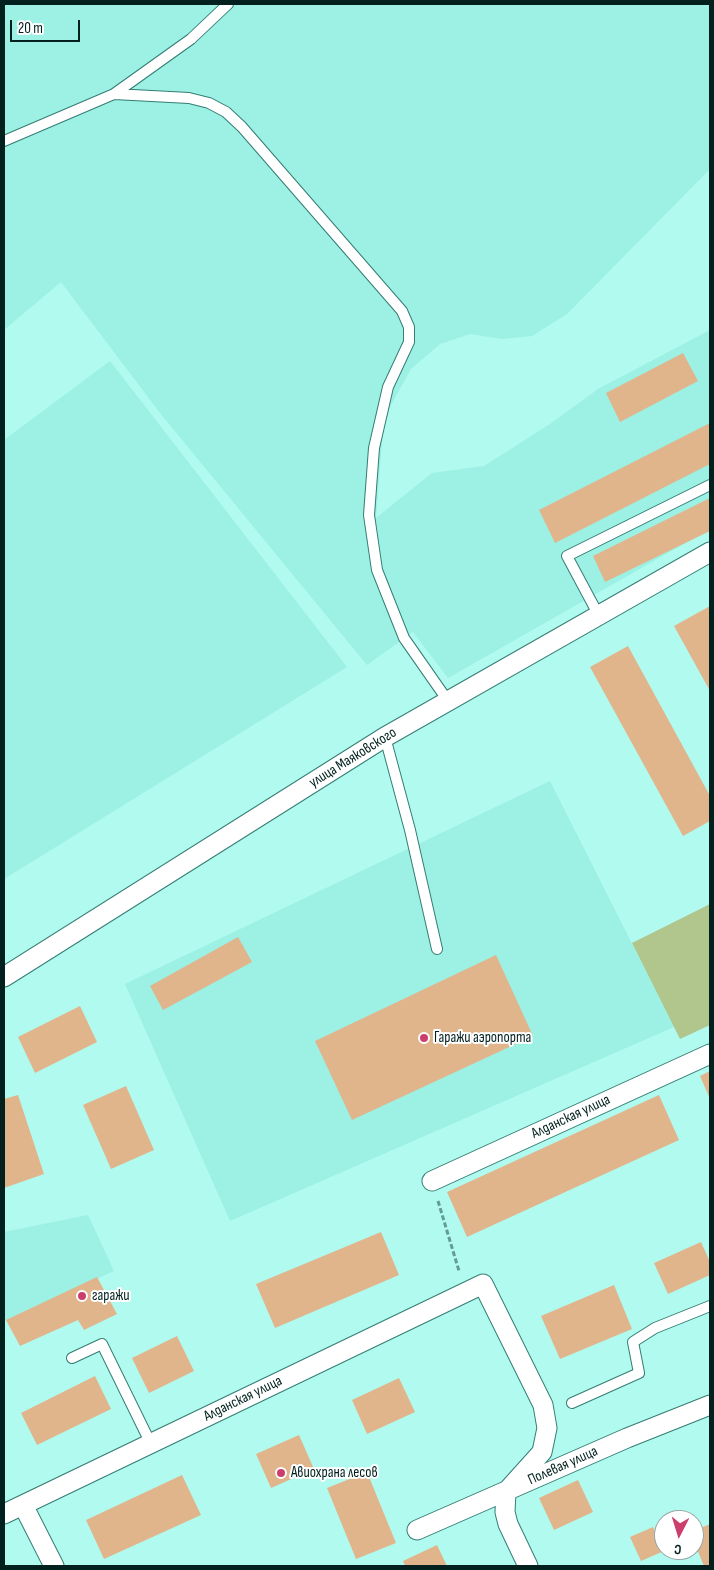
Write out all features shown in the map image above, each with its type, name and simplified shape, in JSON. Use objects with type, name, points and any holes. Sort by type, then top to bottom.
[{"type":"street","name":"улица Маяковского","points":[[4,977],[386,737],[598,614],[710,552]]},
{"type":"street","name":"Алданская улица","points":[[432,1181],[710,1054]]},
{"type":"street","name":"Алданская улица","points":[[4,1514],[483,1284],[543,1405],[548,1428],[542,1452],[506,1492]]},
{"type":"street","name":"Полевая улица","points":[[417,1530],[627,1438],[710,1405]]},
{"type":"street","points":[[506,1492],[505,1512],[508,1524],[528,1566]]},
{"type":"street","points":[[23,1505],[54,1566]]},
{"type":"lane","points":[[4,141],[114,94],[191,39],[228,4]]},
{"type":"lane","points":[[114,94],[189,98],[208,103],[226,112],[242,127],[402,311],[409,327],[409,342],[388,387],[374,448],[369,515],[377,570],[404,638],[448,701]]},
{"type":"lane","points":[[598,614],[567,556],[710,485]]},
{"type":"lane","points":[[386,737],[410,830],[437,949]]},
{"type":"lane","points":[[572,1403],[639,1373],[633,1342],[655,1328],[710,1306]]},
{"type":"lane","points":[[72,1358],[102,1344],[151,1444]]},
{"type":"path","points":[[432,1181],[466,1292]]},
{"type":"shaded area","points":[[4,4],[710,4],[710,169],[567,314],[532,336],[502,339],[470,334],[440,344],[411,369],[391,405],[383,430],[376,518],[432,473],[484,466],[550,424],[598,389],[710,330],[710,529],[448,678],[413,632],[367,665],[160,413],[61,282],[4,330]]},
{"type":"shaded area","points":[[110,361],[347,667],[4,879],[4,440]]},
{"type":"shaded area","name":"Гаражи аэропорта","points":[[550,781],[674,1027],[230,1221],[125,984]]},
{"type":"shaded area","points":[[88,1215],[114,1271],[4,1321],[4,1232]]},
{"type":"green space","points":[[710,904],[710,1025],[680,1039],[632,943]]},
{"type":"building","points":[[683,353],[698,381],[620,422],[606,393]]},
{"type":"building","points":[[710,423],[710,464],[555,543],[539,510]]},
{"type":"building","points":[[710,498],[710,531],[605,582],[593,556]]},
{"type":"building","points":[[710,606],[710,691],[674,626]]},
{"type":"building","points":[[628,646],[710,796],[710,821],[683,836],[590,667]]},
{"type":"building","points":[[238,937],[252,962],[163,1010],[150,986]]},
{"type":"building","name":"Гаражи аэропорта","points":[[496,955],[533,1036],[352,1120],[315,1041]]},
{"type":"building","points":[[80,1006],[97,1042],[35,1073],[18,1037]]},
{"type":"building","points":[[710,1071],[710,1099],[700,1076]]},
{"type":"building","points":[[126,1086],[154,1150],[111,1169],[83,1105]]},
{"type":"building","points":[[18,1095],[44,1174],[4,1188],[4,1099]]},
{"type":"building","points":[[659,1095],[679,1140],[467,1237],[447,1192]]},
{"type":"building","points":[[381,1232],[399,1275],[275,1328],[256,1284]]},
{"type":"building","points":[[701,1242],[710,1262],[710,1275],[668,1294],[654,1263]]},
{"type":"building","name":"гаражи","points":[[97,1277],[117,1314],[84,1330],[78,1320],[20,1346],[6,1320]]},
{"type":"building","points":[[614,1285],[632,1329],[560,1359],[541,1316]]},
{"type":"building","points":[[177,1336],[194,1371],[149,1393],[132,1358]]},
{"type":"building","points":[[95,1376],[111,1409],[37,1445],[21,1413]]},
{"type":"building","points":[[399,1378],[415,1412],[367,1434],[352,1400]]},
{"type":"building","points":[[299,1435],[314,1469],[271,1488],[256,1454]]},
{"type":"building","points":[[367,1472],[396,1543],[356,1559],[327,1488]]},
{"type":"building","points":[[182,1475],[201,1515],[104,1559],[86,1520]]},
{"type":"building","points":[[578,1480],[593,1512],[554,1530],[539,1498]]},
{"type":"building","points":[[710,1524],[710,1566],[704,1566],[702,1560],[704,1560],[704,1527]]},
{"type":"building","points":[[653,1527],[654,1555],[641,1561],[630,1537]]},
{"type":"building","points":[[437,1545],[447,1566],[405,1566],[403,1561]]},
{"type":"place","name":"Гаражи аэропорта","points":[[424,1038]]},
{"type":"place","name":"гаражи","points":[[82,1296]]},
{"type":"place","name":"Авиохрана лесов","points":[[281,1473]]}]
